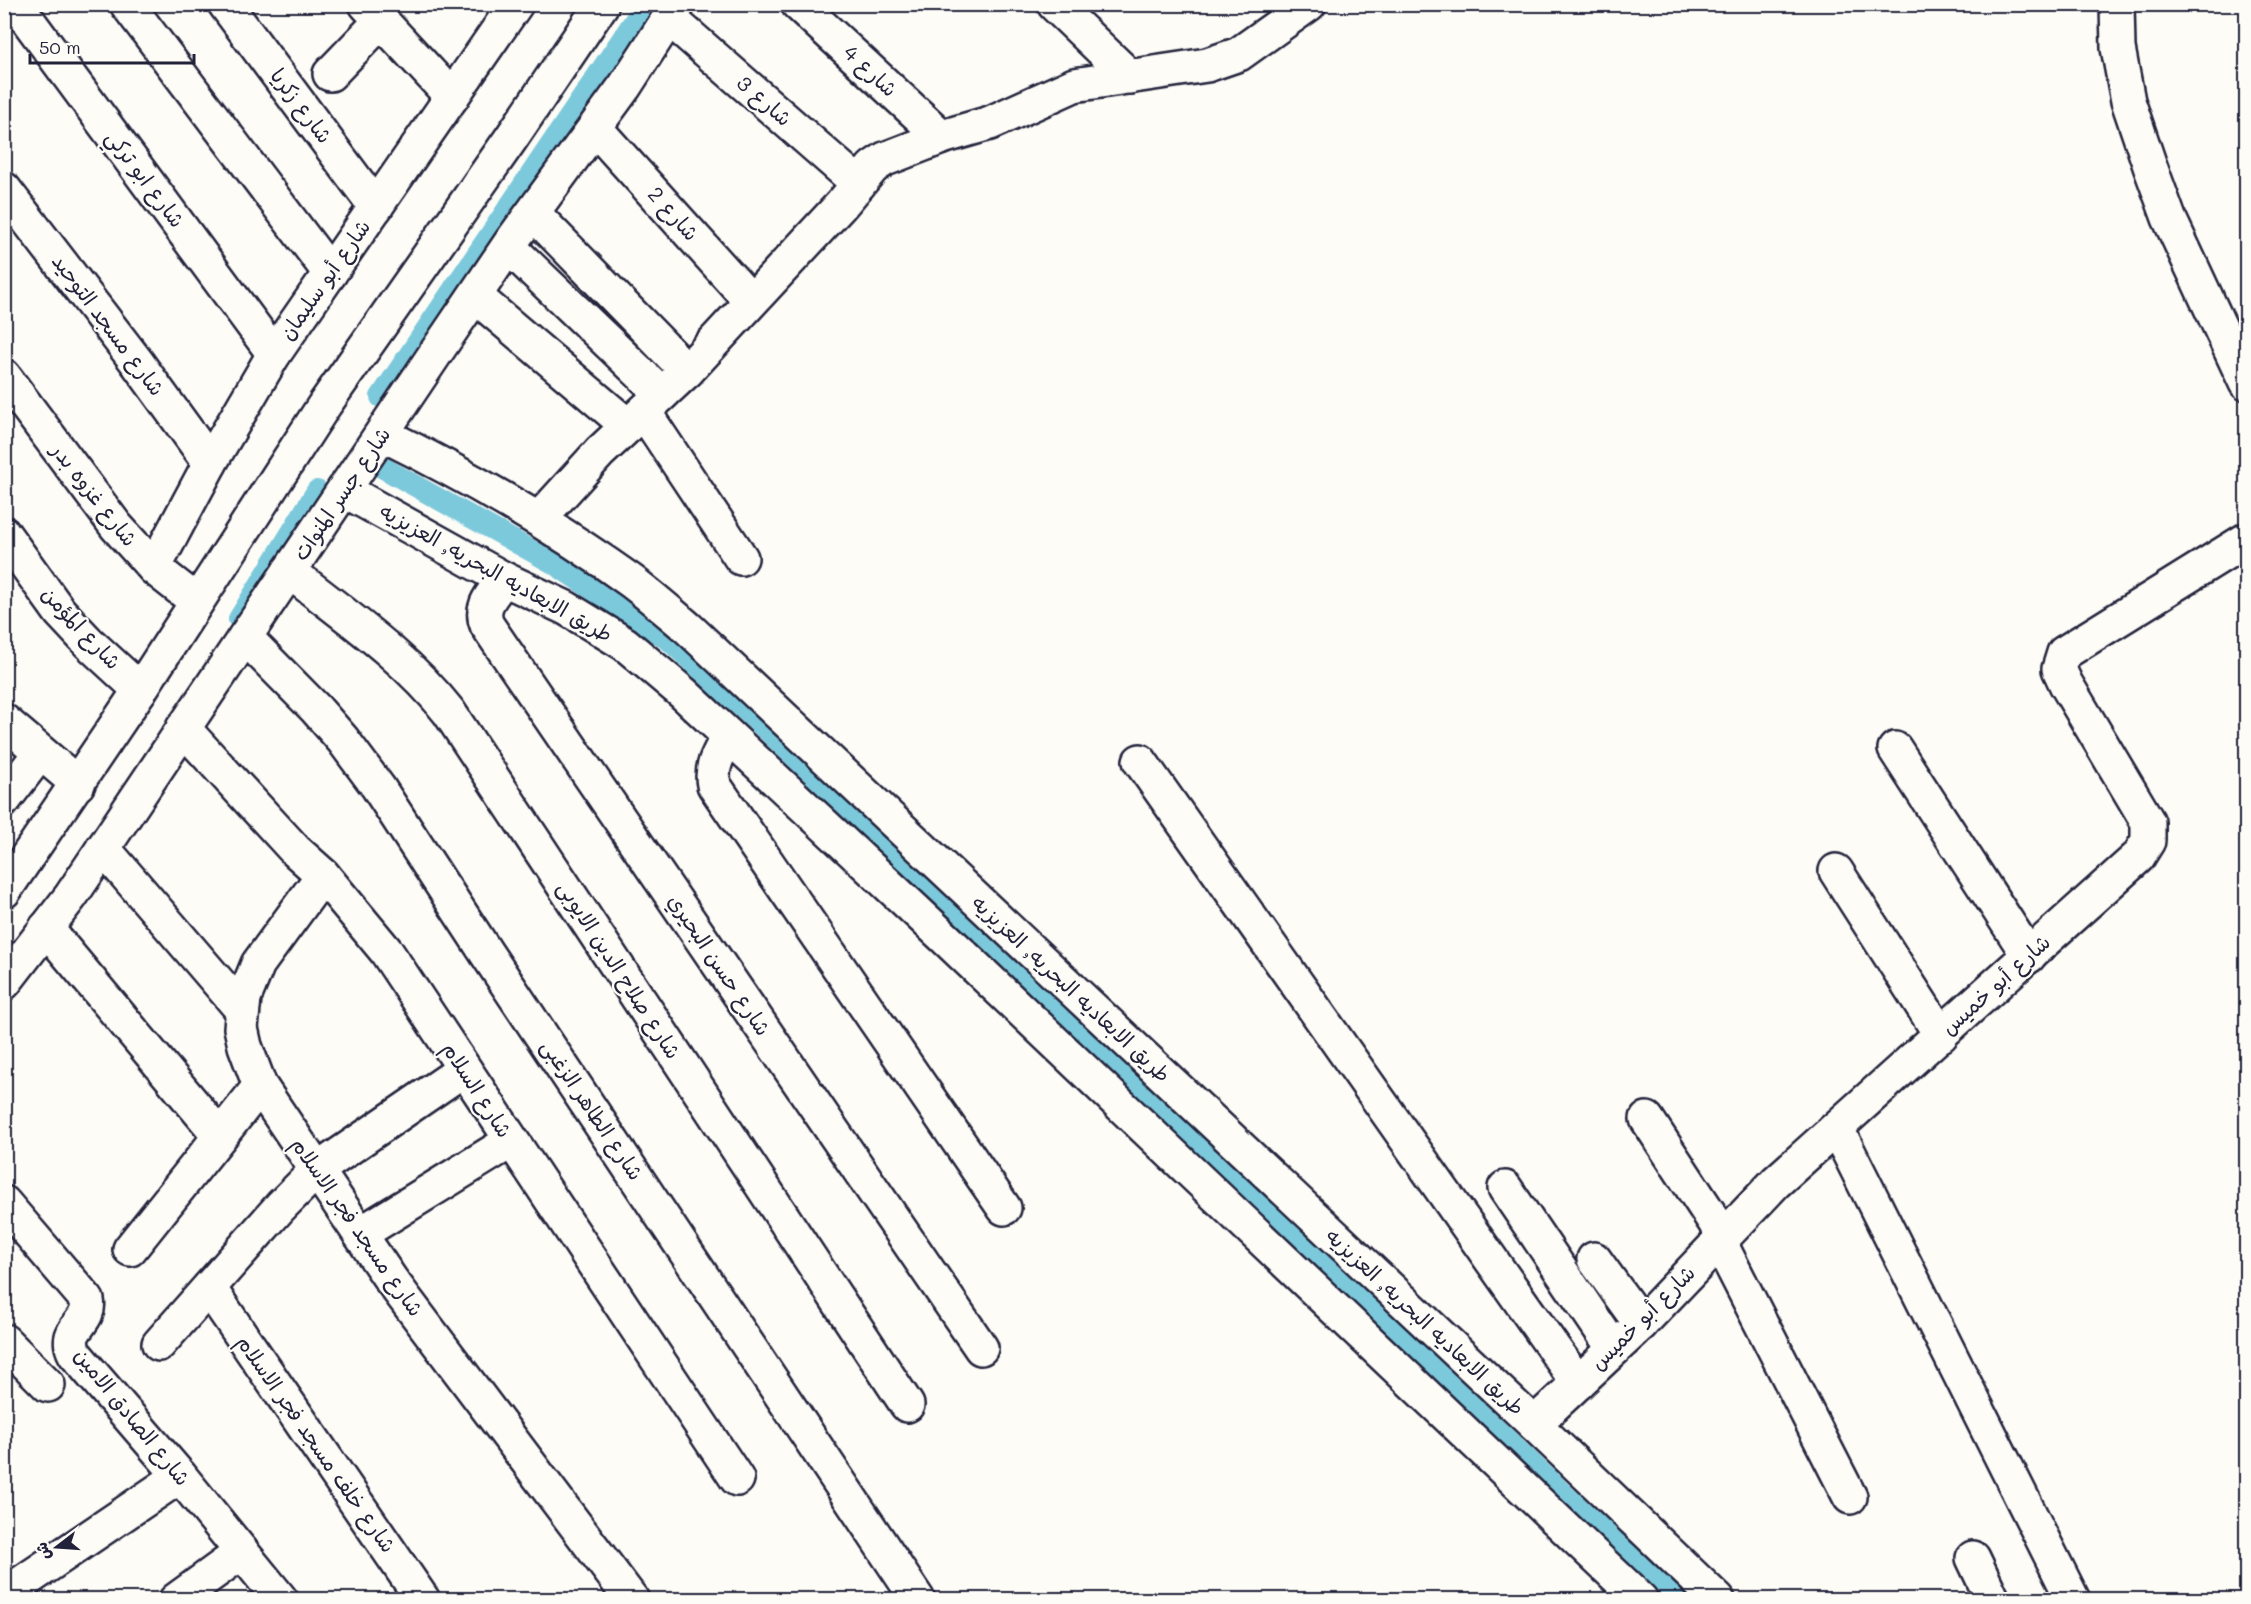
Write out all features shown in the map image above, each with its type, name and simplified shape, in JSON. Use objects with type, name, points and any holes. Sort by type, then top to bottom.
[{"type":"street","name":"شارع ابو تركي","points":[[16,4],[274,354]]},
{"type":"street","points":[[127,4],[330,273]]},
{"type":"street","name":"شارع زكريا","points":[[225,4],[376,207]]},
{"type":"street","name":"شارع أبو سليمان","points":[[154,568],[210,464],[274,354],[516,4]]},
{"type":"street","points":[[4,891],[140,690],[325,404],[505,148],[602,4]]},
{"type":"street","name":"شارع 4","points":[[798,4],[942,137]]},
{"type":"street","points":[[1054,4],[1130,76]]},
{"type":"street","points":[[539,519],[600,452],[687,371],[873,167],[885,159],[942,137],[990,123],[1074,85],[1207,65],[1239,54],[1309,4]]},
{"type":"street","points":[[2117,4],[2118,48],[2128,101],[2150,166],[2169,218],[2247,383]]},
{"type":"street","name":"شارع جسر المنوات","points":[[4,983],[103,848],[475,296],[625,86],[673,11]]},
{"type":"street","name":"شارع 3","points":[[673,11],[859,184]]},
{"type":"street","points":[[330,74],[374,13],[452,97]]},
{"type":"street","name":"شارع 2","points":[[595,128],[751,301]]},
{"type":"street","name":"شارع مسجد التوحيد","points":[[4,189],[130,352],[210,464]]},
{"type":"street","points":[[533,213],[687,371]]},
{"type":"street","points":[[509,247],[645,411],[741,558]]},
{"type":"street","points":[[475,296],[645,411]]},
{"type":"street","name":"شارع غزوه بدر","points":[[4,376],[116,526],[154,568],[196,601]]},
{"type":"street","name":"طريق الابعاديه البحريه, العزيزيه","points":[[382,434],[451,469],[539,519],[632,582],[688,628],[1718,1599]]},
{"type":"street","name":"طريق الابعاديه البحريه, العزيزيه","points":[[344,490],[504,579],[566,608],[625,644],[683,693],[943,936],[1641,1599]]},
{"type":"street","name":"شارع المؤمن","points":[[4,534],[60,612],[89,643],[140,690]]},
{"type":"street","name":"شارع أبو خميس","points":[[1534,1424],[1641,1324],[1776,1182],[2139,857],[2148,841],[2148,822],[2066,684],[2059,669],[2064,653],[2247,540]]},
{"type":"street","name":"شارع صلاح الدين الايوبى","points":[[289,571],[397,658],[433,692],[449,712],[908,1406]]},
{"type":"street","name":"شارع حسن البحيري","points":[[504,579],[485,606],[484,612],[488,625],[981,1348]]},
{"type":"street","name":"شارع الطاهر الزغبى","points":[[245,637],[316,709],[343,740],[378,787],[918,1599]]},
{"type":"street","points":[[4,721],[78,784]]},
{"type":"street","name":"شارع السلام","points":[[183,728],[295,850],[323,875],[386,951],[736,1479]]},
{"type":"street","points":[[728,737],[714,764],[712,774],[714,785],[1004,1208]]},
{"type":"street","points":[[1895,749],[2029,956]]},
{"type":"street","points":[[4,800],[40,753]]},
{"type":"street","points":[[1140,760],[1578,1383]]},
{"type":"street","points":[[103,848],[242,1010]]},
{"type":"street","points":[[1836,871],[1941,1035]]},
{"type":"street","name":"شارع مسجد فجر الاسلام","points":[[323,875],[258,964],[250,981],[242,1010],[242,1028],[245,1046],[260,1086],[391,1280],[632,1599]]},
{"type":"street","points":[[46,928],[220,1136]]},
{"type":"street","points":[[159,1344],[281,1206],[317,1170],[463,1070]]},
{"type":"street","points":[[130,1249],[260,1086]]},
{"type":"street","points":[[1647,1119],[1722,1239],[1850,1497]]},
{"type":"street","points":[[1837,1129],[2073,1599]]},
{"type":"street","points":[[360,1234],[511,1141]]},
{"type":"street","points":[[1505,1188],[1614,1349]]},
{"type":"street","name":"شارع الصادق الامين","points":[[4,1203],[87,1300],[86,1315],[73,1332],[71,1340],[75,1354],[180,1476],[281,1599]]},
{"type":"street","points":[[1594,1258],[1641,1324]]},
{"type":"street","name":"شارع خلف مسجد فجر الاسلام","points":[[209,1288],[423,1599]]},
{"type":"street","points":[[4,1341],[48,1385]]},
{"type":"street","points":[[4,1595],[180,1476]]},
{"type":"street","points":[[176,1599],[242,1552]]},
{"type":"street","points":[[1973,1558],[1993,1599]]},
{"type":"waterway","points":[[381,397],[646,4]]},
{"type":"waterway","points":[[378,465],[555,564],[669,640],[769,732],[1149,1094],[1561,1492],[1677,1600]]},
{"type":"waterway","points":[[239,619],[317,491]]}]
